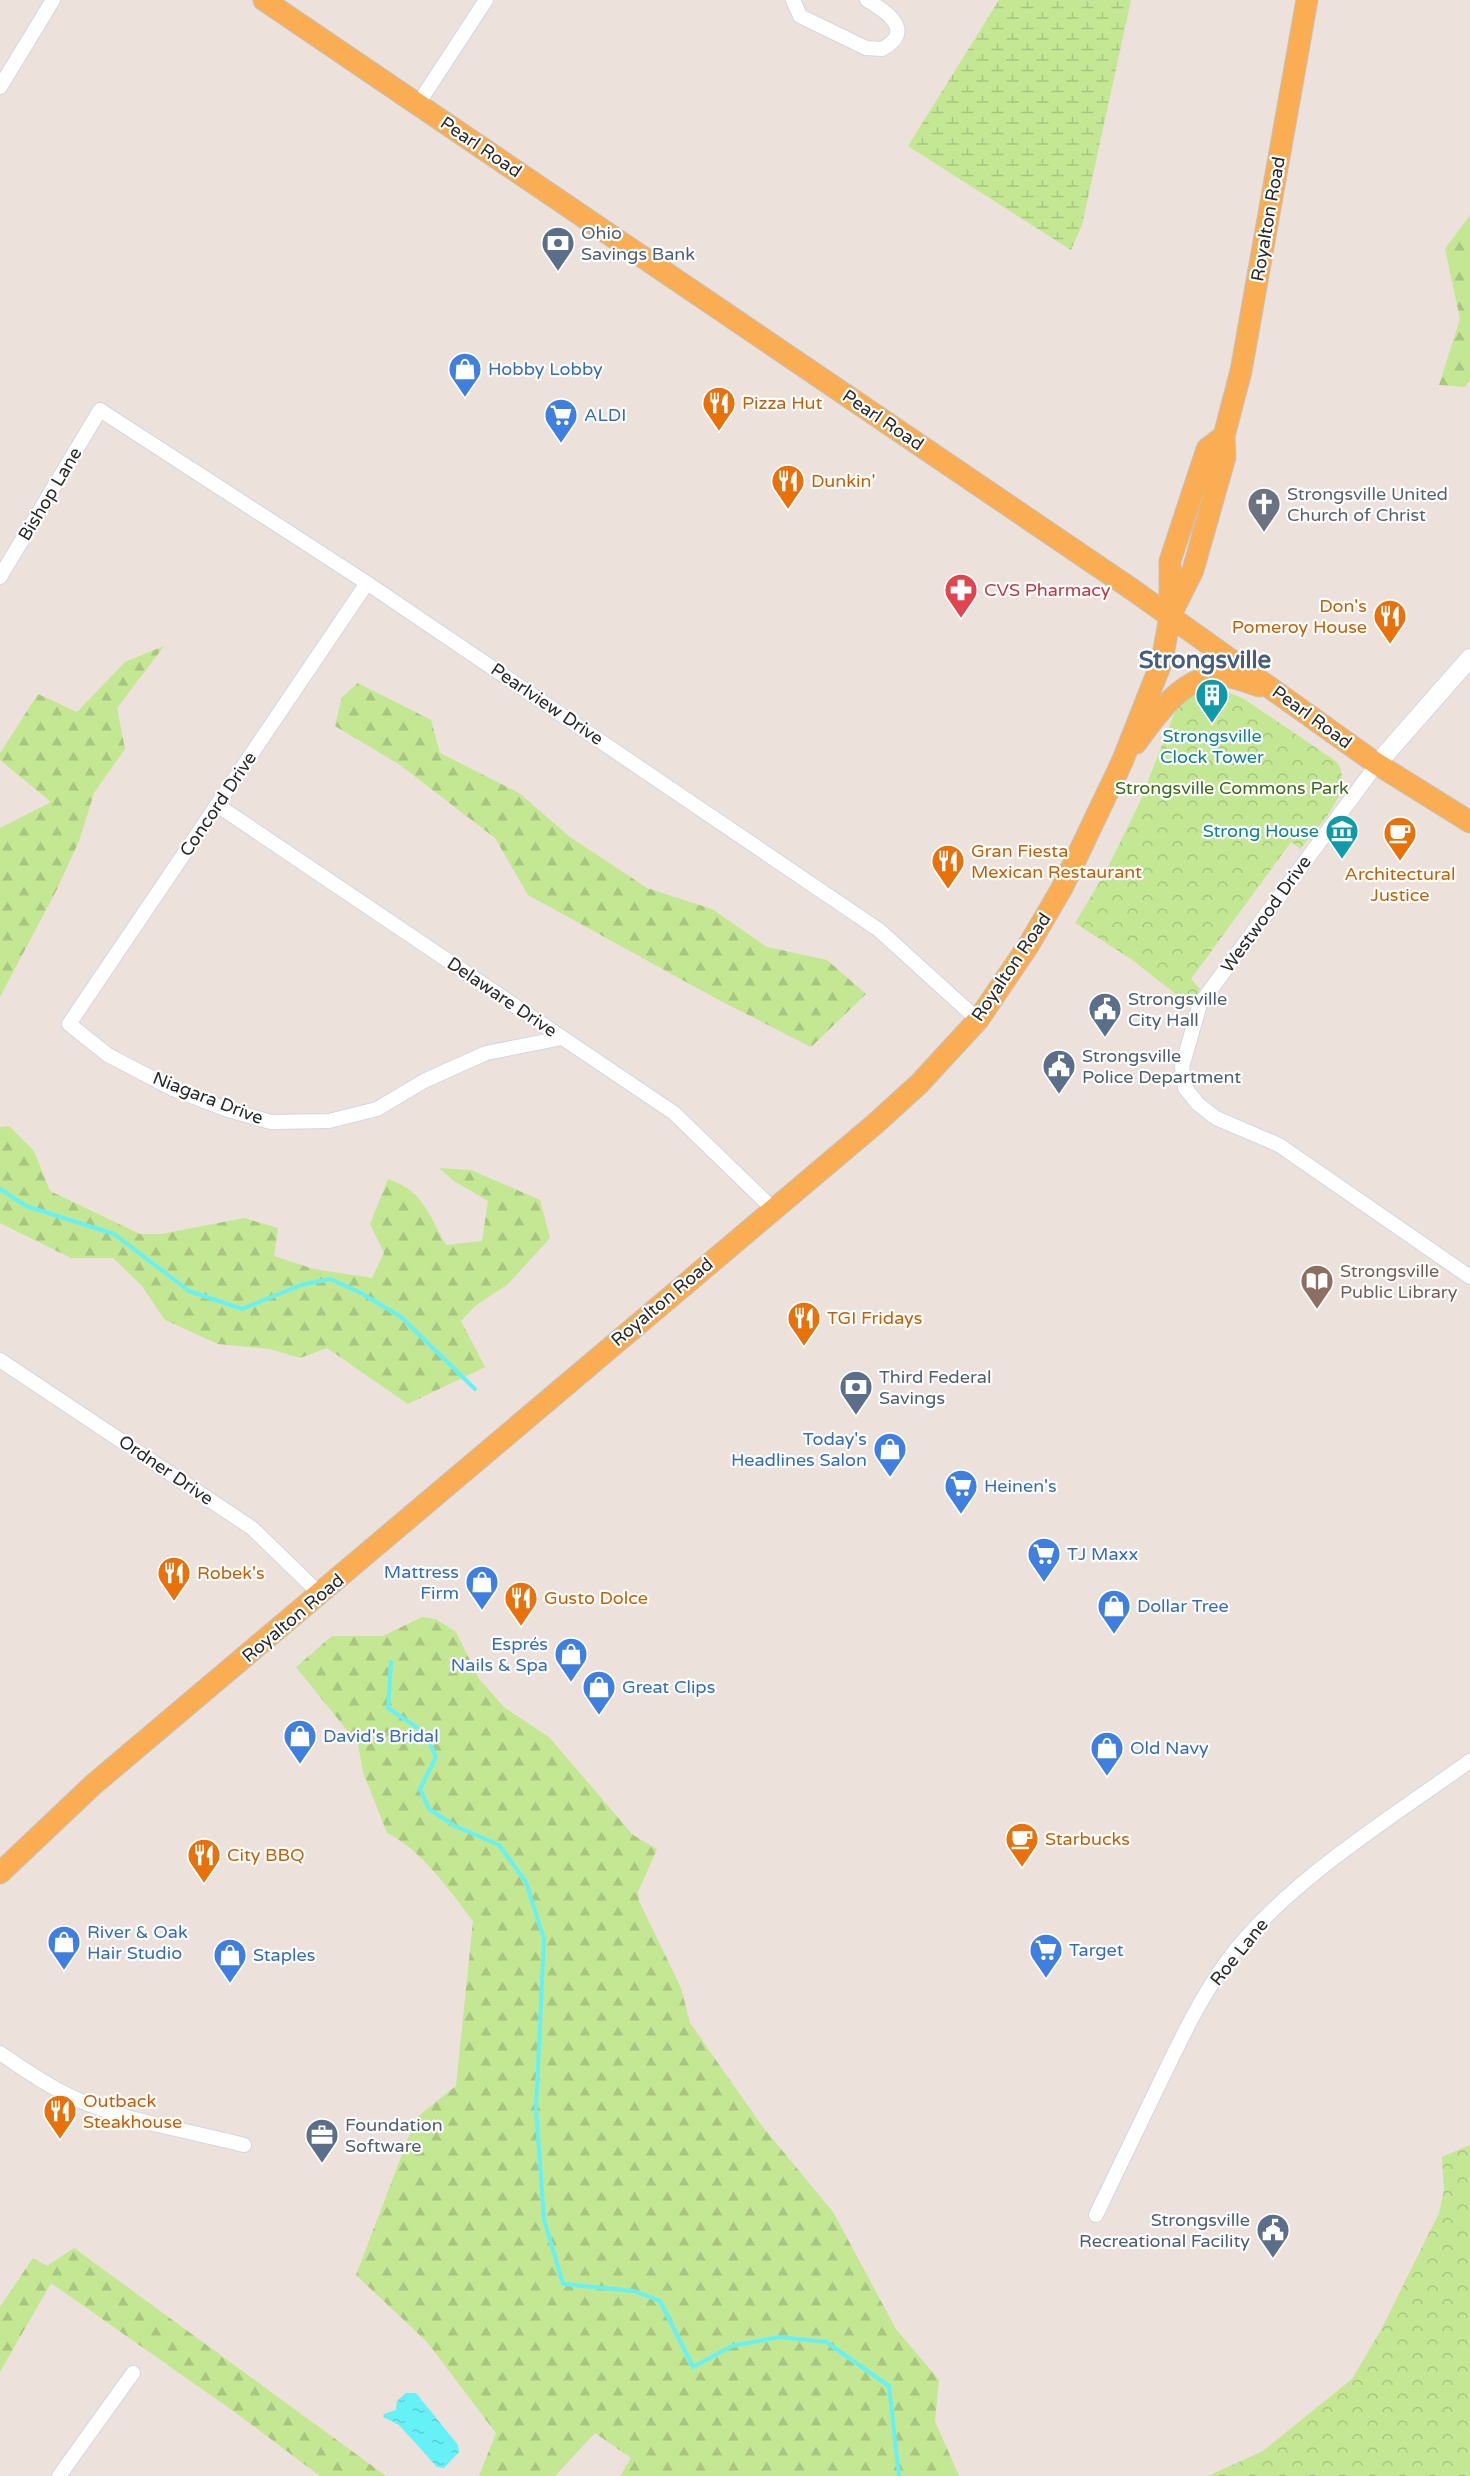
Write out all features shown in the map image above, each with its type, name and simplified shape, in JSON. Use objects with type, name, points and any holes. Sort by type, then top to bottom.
[{"type":"main road","name":"Pearl Road","points":[[264,0],[1170,616],[1377,764],[1470,822]]},
{"type":"main road","name":"Royalton Road","points":[[0,1873],[94,1784],[321,1595],[919,1084],[978,1020],[1046,918],[1122,762],[1162,661],[1170,616],[1170,561],[1207,448],[1224,436],[1240,371],[1307,0]]},
{"type":"main road","points":[[1122,762],[1148,727],[1189,684],[1222,676],[1275,690]]},
{"type":"street","points":[[0,87],[53,0]]},
{"type":"street","points":[[418,104],[486,0]]},
{"type":"street","points":[[793,0],[800,16],[866,48],[882,49],[893,41],[896,32],[895,22],[891,15],[867,0]]},
{"type":"street","name":"Bishop Lane","points":[[0,577],[100,410]]},
{"type":"street","name":"Pearlview Drive","points":[[100,410],[367,583],[879,930],[978,1020]]},
{"type":"street","name":"Concord Drive","points":[[69,1024],[367,583]]},
{"type":"street","name":"Westwood Drive","points":[[1470,658],[1377,764],[1200,1004],[1185,1050],[1183,1079],[1190,1096],[1207,1112],[1279,1145],[1470,1277]]},
{"type":"street","name":"Delaware Drive","points":[[217,805],[674,1113],[772,1208]]},
{"type":"street","name":"Niagara Drive","points":[[69,1024],[108,1055],[173,1089],[228,1110],[271,1122],[329,1121],[377,1108],[424,1081],[486,1053],[562,1038]]},
{"type":"street","name":"Ordner Drive","points":[[0,1360],[252,1528],[321,1595]]},
{"type":"street","name":"Roe Lane","points":[[1096,2216],[1197,2007],[1225,1963],[1286,1898],[1354,1845],[1470,1761]]},
{"type":"street","points":[[0,2053],[52,2087],[85,2103],[134,2118],[244,2145]]},
{"type":"street","points":[[59,2476],[133,2373]]},
{"type":"green space","points":[[999,0],[1131,0],[1082,225],[1071,250],[908,146]]},
{"type":"green space","points":[[1470,215],[1470,380],[1465,387],[1439,385],[1460,319],[1445,249]]},
{"type":"green space","points":[[164,646],[117,708],[125,749],[94,793],[79,841],[57,889],[0,997],[0,828],[51,802],[0,760],[0,753],[38,694],[77,712],[125,662]]},
{"type":"green space","points":[[358,683],[431,720],[440,753],[519,793],[570,837],[647,888],[712,909],[767,947],[827,960],[866,994],[811,1047],[717,999],[528,895],[495,838],[400,765],[335,726],[342,697]]},
{"type":"green space","name":"Strongsville Commons Park","points":[[1210,684],[1244,699],[1337,762],[1342,773],[1342,785],[1325,819],[1301,849],[1291,842],[1191,979],[1200,989],[1191,1006],[1131,959],[1075,923],[1106,871],[1139,804],[1174,714],[1191,690]]},
{"type":"green space","points":[[9,1126],[34,1151],[50,1191],[140,1234],[161,1234],[244,1218],[278,1228],[274,1256],[314,1269],[372,1278],[384,1253],[370,1224],[388,1179],[410,1190],[417,1197],[424,1205],[446,1245],[482,1241],[488,1201],[454,1181],[439,1168],[471,1170],[540,1200],[550,1238],[508,1284],[475,1306],[461,1321],[485,1367],[408,1404],[327,1348],[300,1358],[270,1349],[218,1344],[165,1320],[142,1286],[113,1258],[71,1258],[0,1223],[0,1127]]},
{"type":"green space","points":[[422,1617],[436,1619],[456,1632],[479,1679],[504,1707],[549,1737],[633,1835],[657,1849],[638,1892],[639,1901],[681,1988],[690,2023],[762,2126],[833,2212],[896,2329],[939,2380],[935,2421],[959,2476],[620,2476],[631,2458],[595,2433],[555,2476],[479,2476],[496,2433],[427,2342],[356,2275],[416,2118],[456,2086],[473,1921],[423,1860],[387,1833],[363,1772],[358,1744],[296,1667],[332,1636],[383,1636]]},
{"type":"green space","points":[[1470,2145],[1470,2476],[1208,2476],[1263,2451],[1352,2379],[1382,2328],[1439,2213],[1444,2190],[1442,2157]]},
{"type":"green space","points":[[74,2248],[386,2476],[320,2476],[236,2413],[51,2283],[0,2372],[0,2307],[33,2258],[47,2266]]},
{"type":"water","points":[[406,2393],[416,2393],[458,2445],[459,2452],[444,2468],[437,2467],[399,2425],[383,2417],[384,2414],[396,2410],[397,2401]]},
{"type":"waterway","points":[[0,1189],[26,1206],[114,1234],[189,1291],[242,1309],[301,1285],[330,1279],[361,1293],[401,1317],[475,1389]]},
{"type":"waterway","points":[[391,1662],[388,1708],[425,1733],[436,1757],[420,1789],[429,1809],[455,1826],[499,1845],[526,1882],[544,1939],[536,2109],[544,2219],[563,2284],[634,2291],[660,2301],[693,2367],[732,2346],[780,2337],[826,2342],[889,2386],[899,2476]]},
{"type":"place","name":"Ohio Savings Bank","points":[[558,272]]},
{"type":"place","name":"Hobby Lobby","points":[[465,398]]},
{"type":"place","name":"Pizza Hut","points":[[719,432]]},
{"type":"place","name":"ALDI","points":[[561,444]]},
{"type":"place","name":"Dunkin'","points":[[788,510]]},
{"type":"place","name":"Strongsville United Church of Christ","points":[[1264,533]]},
{"type":"place","name":"CVS Pharmacy","points":[[961,619]]},
{"type":"place","name":"Don's Pomeroy House","points":[[1390,645]]},
{"type":"place","name":"Strongsville Clock Tower","points":[[1212,724]]},
{"type":"place","name":"Strong House","points":[[1342,860]]},
{"type":"place","name":"Architectural Justice","points":[[1400,862]]},
{"type":"place","name":"Gran Fiesta Mexican Restaurant","points":[[948,890]]},
{"type":"place","name":"Strongsville City Hall","points":[[1105,1038]]},
{"type":"place","name":"Strongsville Police Department","points":[[1059,1095]]},
{"type":"place","name":"Strongsville Public Library","points":[[1317,1310]]},
{"type":"place","name":"TGI Fridays","points":[[804,1347]]},
{"type":"place","name":"Third Federal Savings","points":[[856,1416]]},
{"type":"place","name":"Today's Headlines Salon","points":[[890,1478]]},
{"type":"place","name":"Heinen's","points":[[961,1515]]},
{"type":"place","name":"TJ Maxx","points":[[1044,1583]]},
{"type":"place","name":"Robek's","points":[[174,1602]]},
{"type":"place","name":"Mattress Firm","points":[[482,1611]]},
{"type":"place","name":"Gusto Dolce","points":[[521,1627]]},
{"type":"place","name":"Dollar Tree","points":[[1114,1635]]},
{"type":"place","name":"Esprés Nails & Spa","points":[[571,1683]]},
{"type":"place","name":"Great Clips","points":[[599,1716]]},
{"type":"place","name":"David's Bridal","points":[[300,1765]]},
{"type":"place","name":"Old Navy","points":[[1107,1777]]},
{"type":"place","name":"Starbucks","points":[[1022,1868]]},
{"type":"place","name":"City BBQ","points":[[204,1884]]},
{"type":"place","name":"River & Oak Hair Studio","points":[[64,1971]]},
{"type":"place","name":"Target","points":[[1046,1979]]},
{"type":"place","name":"Staples","points":[[230,1984]]},
{"type":"place","name":"Outback Steakhouse","points":[[60,2140]]},
{"type":"place","name":"Foundation Software","points":[[322,2164]]},
{"type":"place","name":"Strongsville Recreational Facility","points":[[1273,2259]]},
{"type":"district","name":"Strongsville","points":[[1205,660]]}]
